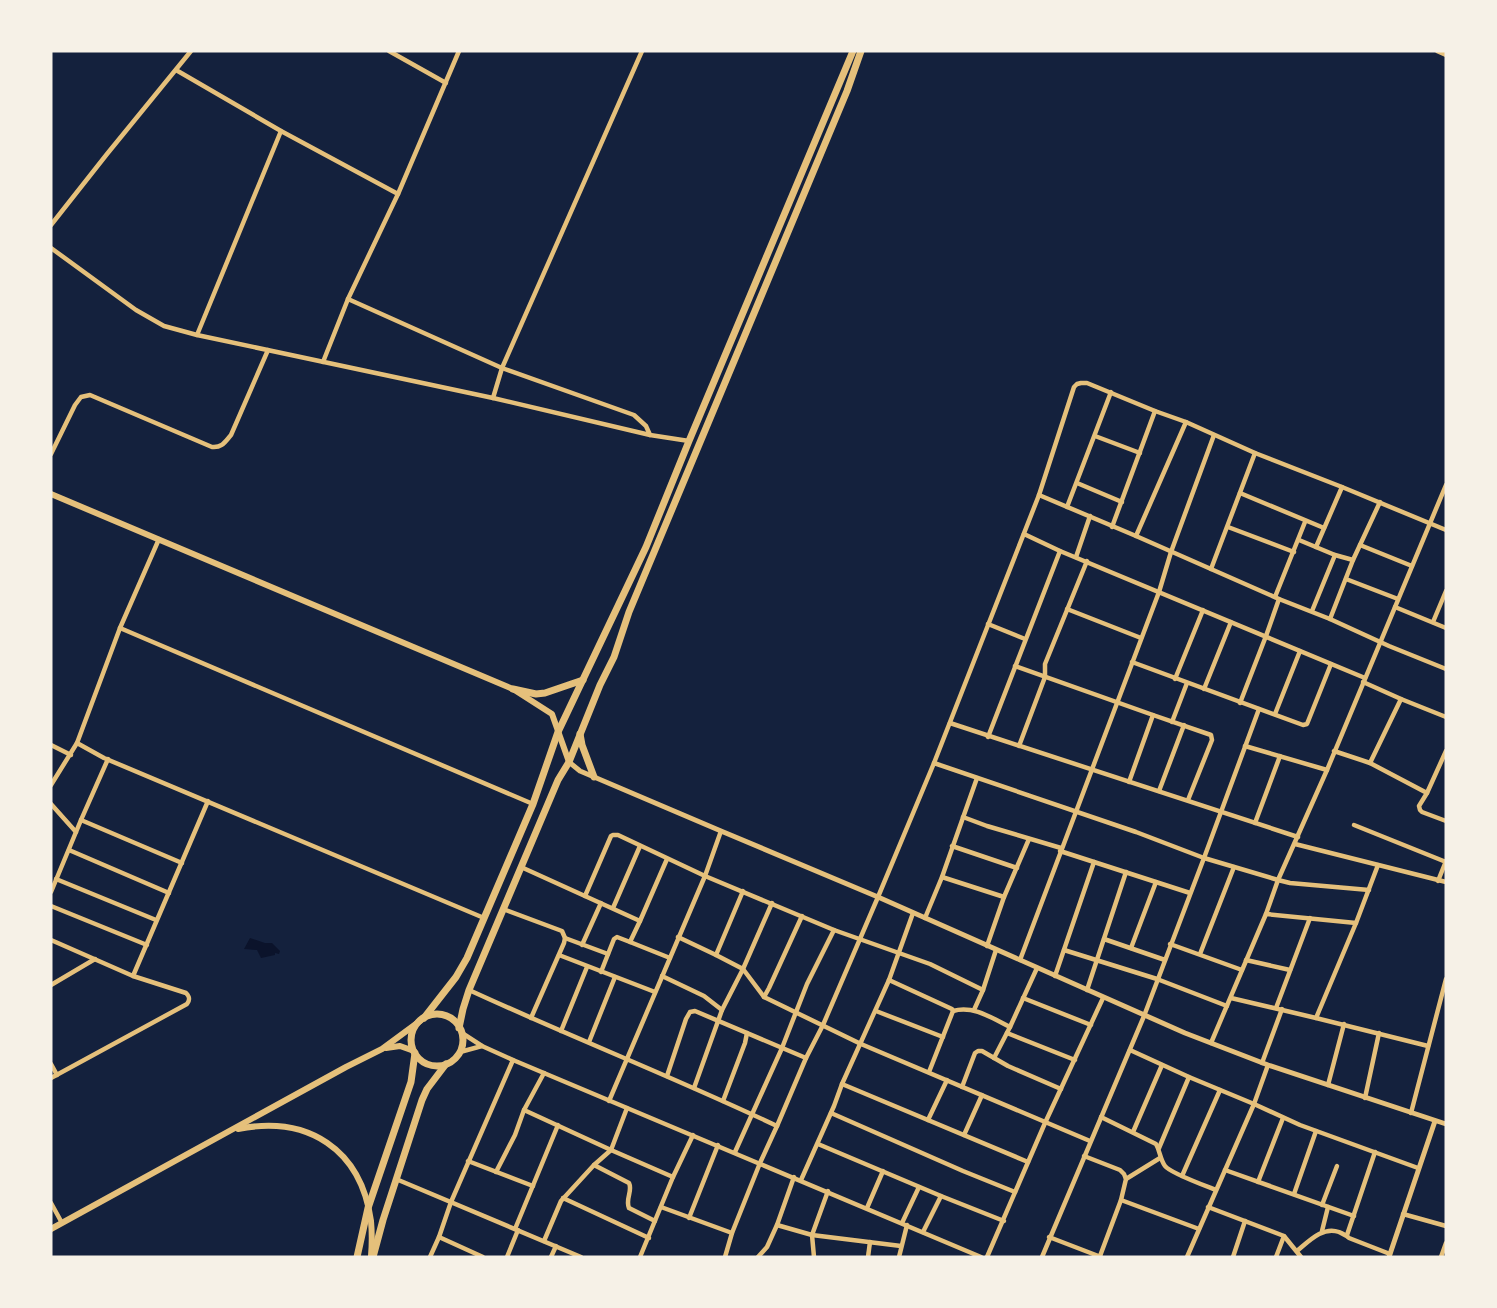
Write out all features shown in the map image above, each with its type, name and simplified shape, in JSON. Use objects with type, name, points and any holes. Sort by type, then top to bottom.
[{"type":"highway","points":[[357,1257],[368,1208],[411,1082],[414,1052],[412,1036],[415,1028],[456,977],[467,958],[533,804],[558,732],[646,547],[854,51]]},
{"type":"highway","points":[[460,1031],[463,1009],[469,990],[558,780],[569,762],[600,685],[614,657],[629,612],[843,100],[861,51]]},
{"type":"highway","points":[[514,689],[536,694],[583,680]]},
{"type":"highway","points":[[580,734],[582,745],[594,777]]},
{"type":"highway","points":[[414,1052],[421,1060],[437,1066],[453,1060],[460,1052],[463,1043],[460,1031],[454,1021],[446,1016],[433,1015],[422,1020]]},
{"type":"highway","points":[[372,1257],[422,1100],[427,1089],[446,1064]]},
{"type":"main road","points":[[51,494],[514,689],[552,714],[569,762]]},
{"type":"main road","points":[[51,1229],[346,1066],[382,1049],[422,1020]]},
{"type":"main road","points":[[382,1049],[400,1046],[414,1052]]},
{"type":"main road","points":[[232,1130],[254,1126],[285,1126],[324,1140],[339,1152],[349,1162],[362,1187],[371,1227],[372,1257]]},
{"type":"street","points":[[51,225],[191,51]]},
{"type":"street","points":[[389,51],[446,83]]},
{"type":"street","points":[[323,362],[348,299],[398,194],[459,51]]},
{"type":"street","points":[[493,398],[502,368],[642,51]]},
{"type":"street","points":[[1437,51],[1446,55]]},
{"type":"street","points":[[176,70],[281,131],[398,194]]},
{"type":"street","points":[[197,335],[281,131]]},
{"type":"street","points":[[51,248],[136,310],[164,326],[197,335],[689,441]]},
{"type":"street","points":[[348,299],[502,368],[634,414],[646,426],[650,434]]},
{"type":"street","points":[[51,454],[75,405],[82,397],[90,395],[218,448],[224,444],[231,434],[268,350]]},
{"type":"street","points":[[725,1257],[732,1233],[760,1163],[806,1058],[823,1025],[934,763],[1039,495],[1074,388],[1077,384],[1086,383],[1111,392],[1186,422],[1255,453],[1446,530]]},
{"type":"street","points":[[1067,507],[1111,392]]},
{"type":"street","points":[[1112,526],[1155,411]]},
{"type":"street","points":[[1136,536],[1186,422]]},
{"type":"street","points":[[1095,436],[1140,453]]},
{"type":"street","points":[[1020,960],[1159,592],[1171,552],[1214,436]]},
{"type":"street","points":[[1211,569],[1255,453]]},
{"type":"street","points":[[1077,483],[1122,502]]},
{"type":"street","points":[[1212,1044],[1266,914],[1278,880],[1327,770],[1446,485]]},
{"type":"street","points":[[1316,546],[1342,487]]},
{"type":"street","points":[[1240,493],[1324,528]]},
{"type":"street","points":[[1039,495],[1446,669]]},
{"type":"street","points":[[1330,619],[1380,502]]},
{"type":"street","points":[[1076,557],[1090,516]]},
{"type":"street","points":[[1240,702],[1266,636],[1277,598],[1306,522]]},
{"type":"street","points":[[1228,527],[1294,552]]},
{"type":"street","points":[[1024,534],[1060,551],[1331,664],[1400,699],[1446,716]]},
{"type":"street","points":[[51,785],[71,755],[77,742],[120,628],[159,539]]},
{"type":"street","points":[[1299,540],[1335,555],[1354,560]]},
{"type":"street","points":[[1360,545],[1412,566]]},
{"type":"street","points":[[988,737],[1060,551]]},
{"type":"street","points":[[1312,611],[1335,555]]},
{"type":"street","points":[[1019,746],[1045,677],[1045,664],[1086,561]]},
{"type":"street","points":[[1346,579],[1398,599]]},
{"type":"street","points":[[1433,622],[1446,591]]},
{"type":"street","points":[[1395,607],[1446,628]]},
{"type":"street","points":[[1067,609],[1141,638]]},
{"type":"street","points":[[1175,679],[1203,610]]},
{"type":"street","points":[[1204,689],[1231,622]]},
{"type":"street","points":[[988,624],[1025,639]]},
{"type":"street","points":[[120,628],[533,804]]},
{"type":"street","points":[[1275,714],[1300,651]]},
{"type":"street","points":[[1132,662],[1300,724],[1307,724],[1331,664]]},
{"type":"street","points":[[1015,666],[1172,722],[1209,733],[1212,736],[1188,800]]},
{"type":"street","points":[[1172,722],[1187,683]]},
{"type":"street","points":[[1370,763],[1400,699]]},
{"type":"street","points":[[1042,1257],[1144,1016],[1258,710]]},
{"type":"street","points":[[1129,782],[1153,715]]},
{"type":"street","points":[[950,723],[1298,837]]},
{"type":"street","points":[[1159,791],[1184,725]]},
{"type":"street","points":[[77,742],[108,759],[484,918]]},
{"type":"street","points":[[51,745],[71,755]]},
{"type":"street","points":[[1245,746],[1327,770]]},
{"type":"street","points":[[1334,750],[1370,763],[1427,793]]},
{"type":"street","points":[[1446,751],[1419,806],[1420,810],[1446,821]]},
{"type":"street","points":[[1255,823],[1280,756]]},
{"type":"street","points":[[51,892],[108,759]]},
{"type":"street","points":[[569,762],[594,777],[878,897],[1144,1016],[1265,1064],[1446,1124]]},
{"type":"street","points":[[934,763],[1145,835],[1204,858],[1278,880],[1290,883],[1368,890]]},
{"type":"street","points":[[925,918],[942,877],[977,778]]},
{"type":"street","points":[[133,976],[208,801]]},
{"type":"street","points":[[51,804],[76,832]]},
{"type":"street","points":[[963,817],[1190,893]]},
{"type":"street","points":[[81,820],[182,863]]},
{"type":"street","points":[[1354,825],[1446,862],[1438,880]]},
{"type":"street","points":[[610,1101],[705,876],[721,831]]},
{"type":"street","points":[[585,896],[611,836],[618,835],[705,876],[834,930],[930,964],[983,990]]},
{"type":"street","points":[[987,946],[1004,897],[1029,839]]},
{"type":"street","points":[[1295,844],[1446,882]]},
{"type":"street","points":[[613,908],[640,846]]},
{"type":"street","points":[[952,846],[1017,868]]},
{"type":"street","points":[[69,850],[169,893]]},
{"type":"street","points":[[630,942],[667,859]]},
{"type":"street","points":[[1055,976],[1094,862]]},
{"type":"street","points":[[1316,1018],[1378,865]]},
{"type":"street","points":[[1200,954],[1234,867]]},
{"type":"street","points":[[521,868],[640,921]]},
{"type":"street","points":[[1087,990],[1126,872]]},
{"type":"street","points":[[942,877],[1004,897]]},
{"type":"street","points":[[56,879],[156,920]]},
{"type":"street","points":[[1131,948],[1156,882]]},
{"type":"street","points":[[716,954],[743,891]]},
{"type":"street","points":[[582,945],[601,903]]},
{"type":"street","points":[[694,1088],[722,1010],[743,969],[772,903]]},
{"type":"street","points":[[51,906],[147,945]]},
{"type":"street","points":[[503,909],[562,931],[565,938],[531,1018]]},
{"type":"street","points":[[802,1180],[842,1084],[889,980],[913,913]]},
{"type":"street","points":[[1266,914],[1356,923]]},
{"type":"street","points":[[764,997],[802,916]]},
{"type":"street","points":[[1187,1257],[1254,1104],[1290,970],[1310,918]]},
{"type":"street","points":[[735,1152],[782,1048],[807,984],[834,930]]},
{"type":"street","points":[[601,972],[615,937],[670,958]]},
{"type":"street","points":[[678,937],[716,954],[743,969],[764,997],[861,1044],[1090,1142]]},
{"type":"street","points":[[565,938],[608,954]]},
{"type":"street","points":[[1104,938],[1165,960]]},
{"type":"street","points":[[51,940],[133,976],[186,993],[190,1000],[187,1004],[51,1078]]},
{"type":"street","points":[[1170,944],[1242,970]]},
{"type":"street","points":[[974,1010],[983,990],[996,950]]},
{"type":"street","points":[[1064,950],[1157,979],[1227,1006]]},
{"type":"street","points":[[559,955],[655,992]]},
{"type":"street","points":[[51,985],[95,958]]},
{"type":"street","points":[[1246,960],[1290,970]]},
{"type":"street","points":[[561,1031],[587,966]]},
{"type":"street","points":[[994,1058],[1037,968]]},
{"type":"street","points":[[589,1042],[615,976]]},
{"type":"street","points":[[662,976],[704,996],[722,1010]]},
{"type":"street","points":[[1411,1113],[1446,979]]},
{"type":"street","points":[[889,980],[953,1011]]},
{"type":"street","points":[[469,990],[627,1058],[777,1126]]},
{"type":"street","points":[[1023,998],[1091,1025]]},
{"type":"street","points":[[988,1257],[1045,1123],[1103,998]]},
{"type":"street","points":[[1230,998],[1344,1024],[1428,1046]]},
{"type":"street","points":[[953,1011],[962,1008],[974,1010],[1010,1027]]},
{"type":"street","points":[[667,1076],[686,1019],[690,1012],[695,1011],[806,1058]]},
{"type":"street","points":[[876,1011],[943,1037]]},
{"type":"street","points":[[929,1072],[953,1011]]},
{"type":"street","points":[[1328,1086],[1344,1024]]},
{"type":"street","points":[[460,1031],[482,1046],[513,1060],[802,1180],[981,1257]]},
{"type":"street","points":[[723,1101],[747,1033]]},
{"type":"street","points":[[1007,1033],[1075,1060]]},
{"type":"street","points":[[1365,1098],[1379,1034]]},
{"type":"street","points":[[460,1052],[482,1046]]},
{"type":"street","points":[[1130,1050],[1283,1118],[1418,1168]]},
{"type":"street","points":[[962,1087],[975,1053],[982,1051],[1008,1066],[1061,1089]]},
{"type":"street","points":[[430,1257],[439,1237],[450,1202],[513,1060]]},
{"type":"street","points":[[51,1064],[57,1075]]},
{"type":"street","points":[[1133,1132],[1162,1065]]},
{"type":"street","points":[[496,1172],[515,1135],[524,1110],[544,1073]]},
{"type":"street","points":[[1189,1077],[1159,1148],[1160,1158],[1167,1169],[1216,1190]]},
{"type":"street","points":[[928,1120],[947,1080]]},
{"type":"street","points":[[842,1084],[1028,1162]]},
{"type":"street","points":[[1182,1176],[1220,1090]]},
{"type":"street","points":[[964,1135],[982,1095]]},
{"type":"street","points":[[544,1241],[563,1198],[611,1150],[627,1108]]},
{"type":"street","points":[[524,1110],[673,1177]]},
{"type":"street","points":[[831,1113],[1015,1192]]},
{"type":"street","points":[[1101,1117],[1156,1144],[1159,1148]]},
{"type":"street","points":[[1258,1182],[1283,1118]]},
{"type":"street","points":[[1297,1250],[1322,1232],[1334,1230],[1390,1255],[1435,1121]]},
{"type":"street","points":[[507,1257],[558,1125]]},
{"type":"street","points":[[1294,1194],[1316,1131]]},
{"type":"street","points":[[640,1257],[673,1177],[693,1135]]},
{"type":"street","points":[[818,1144],[1004,1221]]},
{"type":"street","points":[[689,1218],[718,1145]]},
{"type":"street","points":[[1347,1235],[1375,1152]]},
{"type":"street","points":[[1050,1237],[1100,1257],[1121,1200],[1126,1179],[1120,1170],[1084,1156]]},
{"type":"street","points":[[1126,1179],[1160,1158]]},
{"type":"street","points":[[468,1161],[533,1186]]},
{"type":"street","points":[[594,1165],[629,1183],[631,1188],[627,1202],[629,1208],[655,1221]]},
{"type":"street","points":[[1322,1205],[1337,1166]]},
{"type":"street","points":[[1225,1170],[1354,1216]]},
{"type":"street","points":[[867,1208],[883,1172]]},
{"type":"street","points":[[759,1257],[767,1247],[777,1225],[794,1177]]},
{"type":"street","points":[[396,1179],[581,1257]]},
{"type":"street","points":[[902,1223],[919,1187]]},
{"type":"street","points":[[814,1257],[812,1235],[828,1192]]},
{"type":"street","points":[[923,1232],[941,1196]]},
{"type":"street","points":[[563,1198],[649,1238]]},
{"type":"street","points":[[1121,1200],[1199,1229]]},
{"type":"street","points":[[51,1203],[62,1223]]},
{"type":"street","points":[[661,1207],[732,1233]]},
{"type":"street","points":[[1208,1207],[1284,1236],[1301,1257]]},
{"type":"street","points":[[1322,1232],[1328,1207]]},
{"type":"street","points":[[1403,1214],[1446,1226]]},
{"type":"street","points":[[1233,1257],[1245,1222]]},
{"type":"street","points":[[777,1225],[812,1235],[901,1246]]},
{"type":"street","points":[[899,1257],[908,1225]]},
{"type":"street","points":[[1276,1257],[1284,1236]]},
{"type":"street","points":[[439,1237],[483,1257]]},
{"type":"street","points":[[868,1257],[870,1242]]},
{"type":"street","points":[[1441,1257],[1446,1243]]},
{"type":"street","points":[[551,1257],[556,1246]]},
{"type":"water","points":[[250,938],[265,943],[272,943],[280,951],[279,954],[275,953],[275,955],[261,958],[257,950],[244,949]]}]
